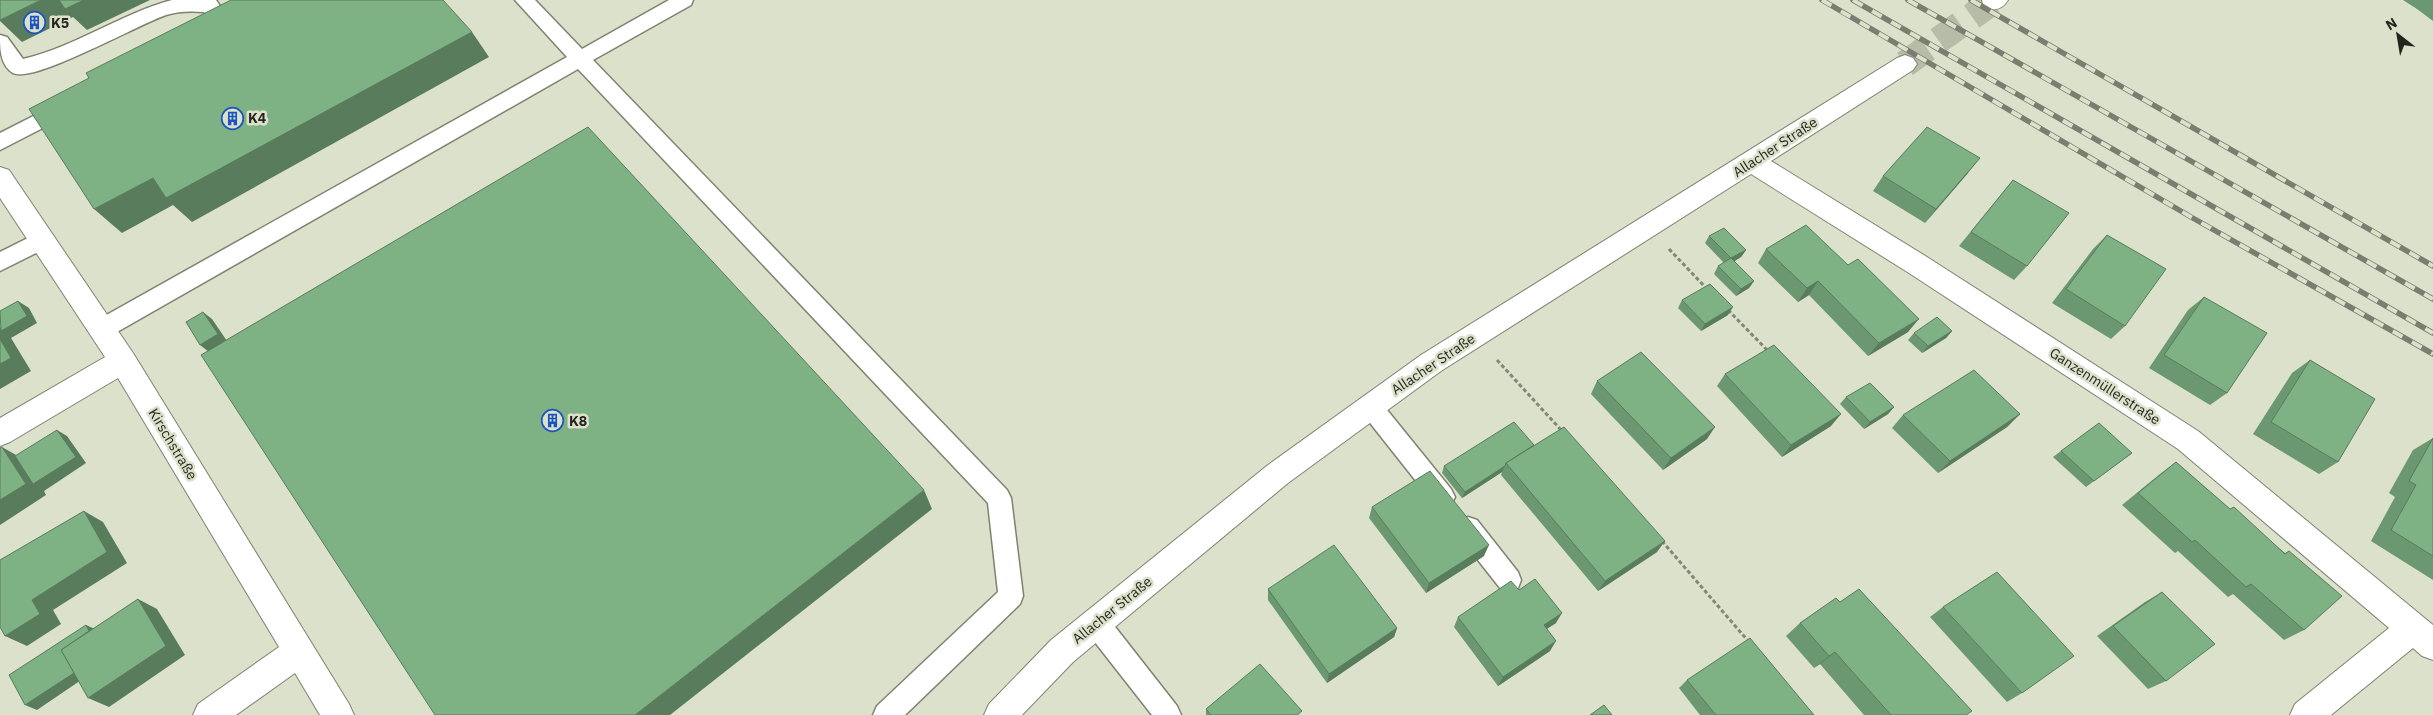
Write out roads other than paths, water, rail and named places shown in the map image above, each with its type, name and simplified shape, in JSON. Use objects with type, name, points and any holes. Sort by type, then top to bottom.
[{"type":"street","name":"Allacher Straße","points":[[1000,715],[1062,651],[1278,474],[1431,363],[1905,64]]},
{"type":"street","name":"Ganzenmüllerstraße","points":[[1752,162],[1918,265],[2188,440],[2423,636]]},
{"type":"street","name":"Kirschstraße","points":[[0,177],[123,361],[338,715]]},
{"type":"street","points":[[0,433],[123,361]]},
{"type":"street","points":[[2306,715],[2423,636]]},
{"type":"street","points":[[209,715],[298,652]]},
{"type":"lane","points":[[524,0],[578,60],[999,498],[1011,596],[886,715]]},
{"type":"lane","points":[[102,330],[684,0]]},
{"type":"lane","points":[[0,42],[18,67],[40,64],[126,23],[183,4],[208,5],[223,25]]},
{"type":"lane","points":[[0,142],[77,101]]},
{"type":"lane","points":[[0,262],[42,240]]},
{"type":"lane","points":[[1371,407],[1509,580]]},
{"type":"lane","points":[[1096,623],[1168,715]]},
{"type":"tunnel","points":[[1905,64],[1992,2]]},
{"type":"railway","points":[[1822,0],[2191,217],[2433,354]]},
{"type":"railway","points":[[1853,0],[2433,333]]},
{"type":"railway","points":[[1908,0],[2433,299]]},
{"type":"railway","points":[[1971,0],[2433,266]]},
{"type":"place","name":"K5","points":[[35,23]]},
{"type":"place","name":"K4","points":[[232,118]]},
{"type":"place","name":"K8","points":[[553,421]]}]
